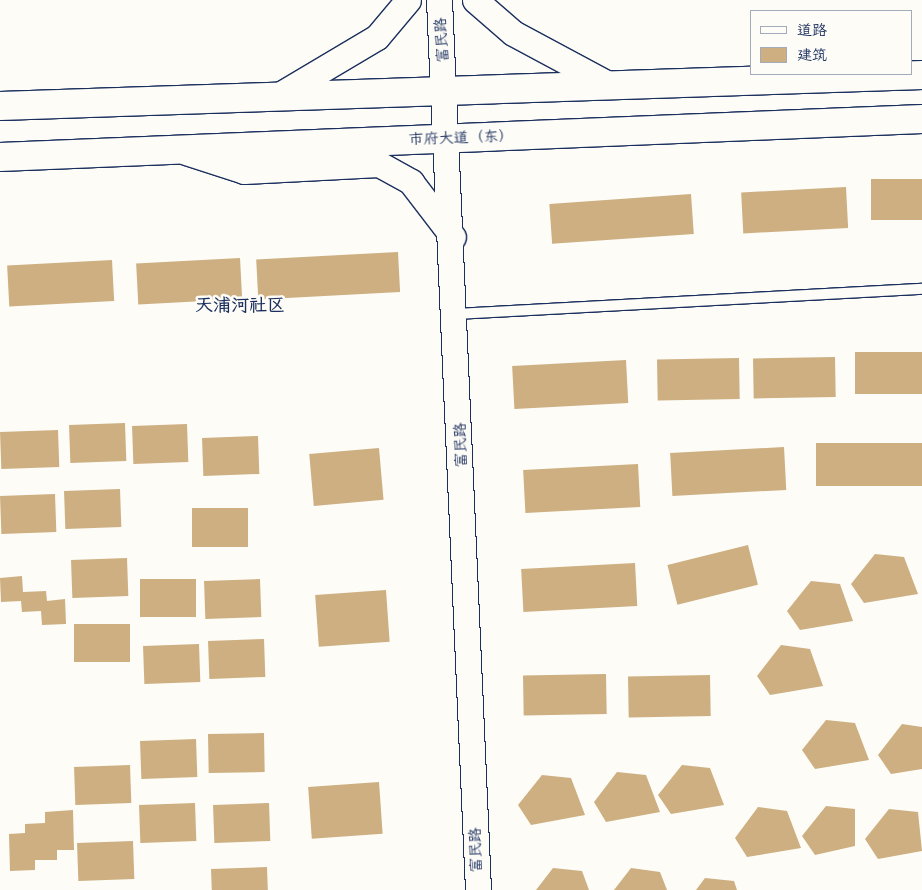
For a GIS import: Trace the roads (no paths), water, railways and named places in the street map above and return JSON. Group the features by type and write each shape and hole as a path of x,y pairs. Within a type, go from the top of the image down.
{"main road":[{"path":"0,106 894,75"},
{"name":"市府大道（东）","path":"0,156 922,119"}],"street":[{"path":"276,97 377,37 408,0"},
{"name":"富民路","path":"439,0 449,139 478,890"},
{"path":"475,0 513,34 610,85"},
{"path":"178,149 244,171 379,164 411,182 453,238"}],"lane":[{"path":"456,314 922,289"}],"district":[{"name":"天浦河社区","path":"240,306"}]}
